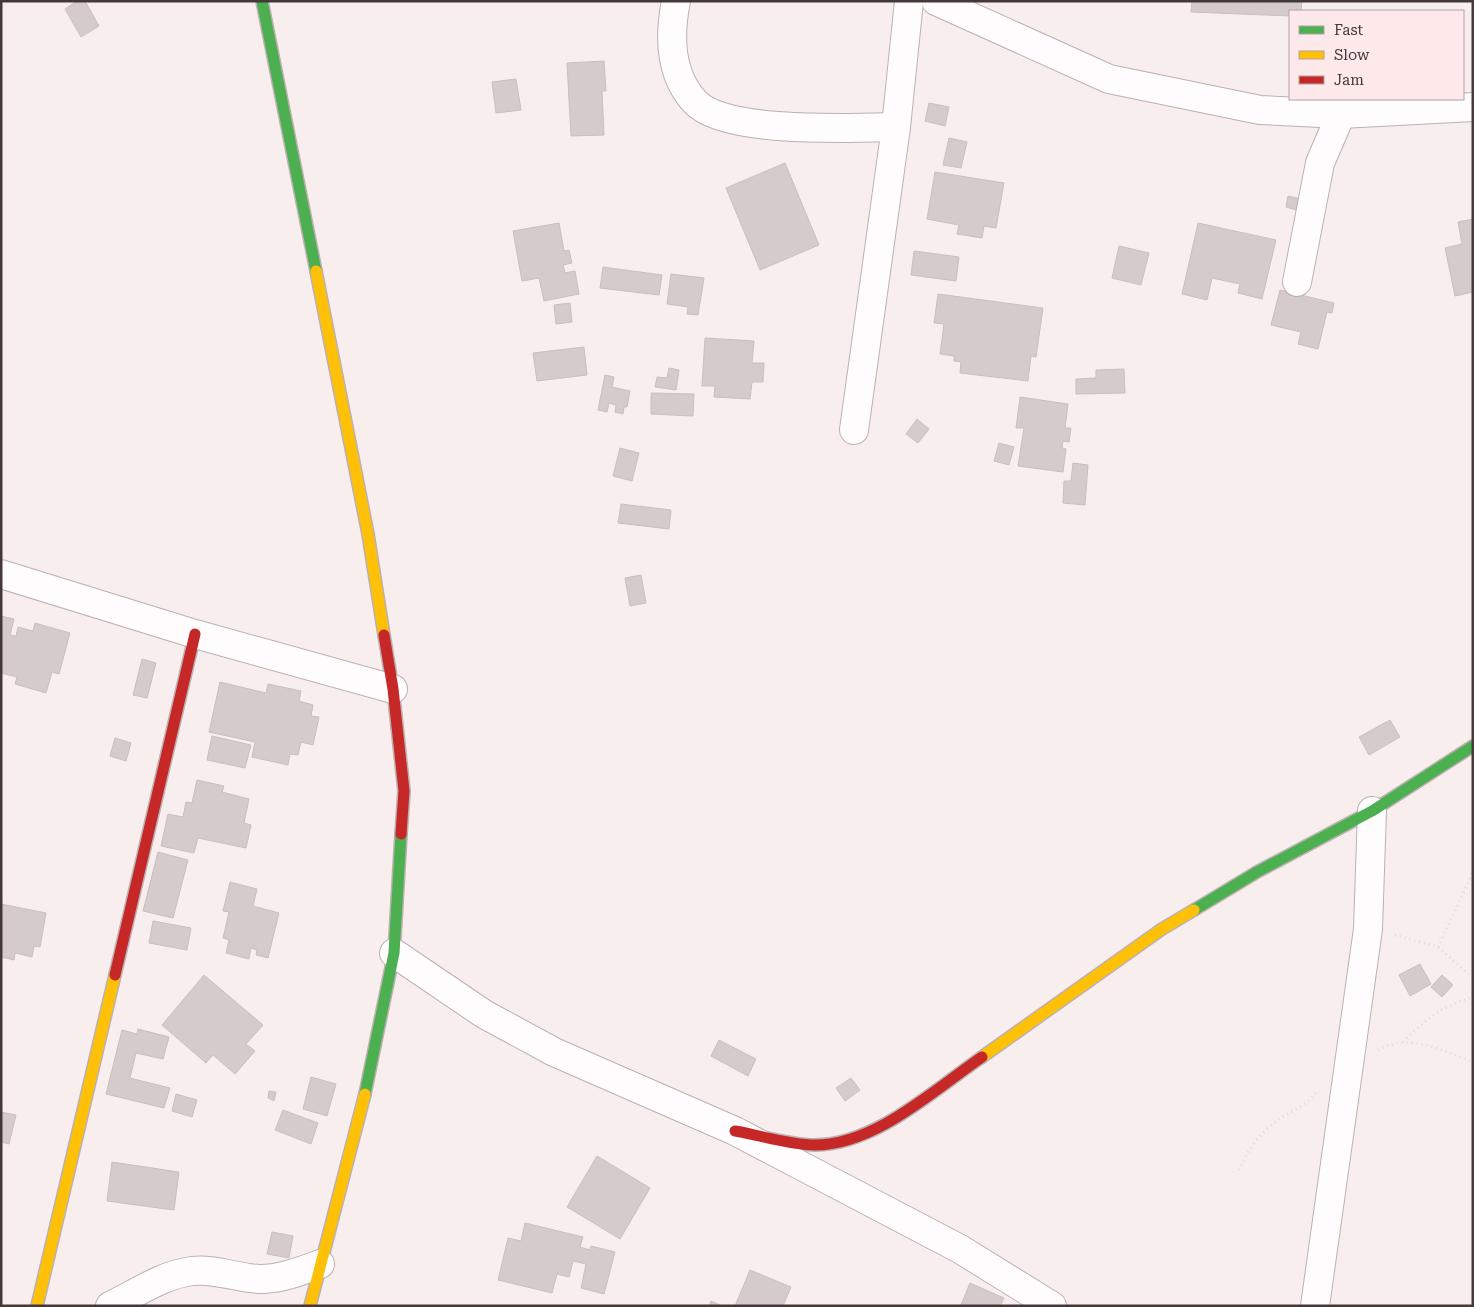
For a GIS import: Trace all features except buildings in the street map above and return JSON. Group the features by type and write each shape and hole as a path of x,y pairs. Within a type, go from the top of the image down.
{"street":[{"path":"262,1 368,534 393,689 404,791 394,953 358,1126 310,1306"},
{"path":"676,1 672,19 672,54 682,83 696,103 709,110 744,120 786,127 896,127"},
{"path":"854,430 896,127 909,1"},
{"path":"936,1 1109,79 1260,110 1340,114 1473,107"},
{"path":"1297,282 1320,163 1340,114"},
{"path":"1,574 195,634 393,689"},
{"path":"37,1306 195,634"},
{"path":"735,1131 814,1145 849,1141 882,1127 956,1072 1162,929 1257,872 1372,811 1473,746"},
{"path":"1315,1306 1368,929 1372,811"},
{"path":"394,953 484,1014 554,1052 735,1131 960,1249 1052,1306"},
{"path":"110,1306 167,1277 190,1271 213,1270 259,1278 293,1274 320,1264"}],"path":[{"path":"1438,947 1473,872"},
{"path":"1368,929 1438,947 1473,978"},
{"path":"1403,1042 1423,1022 1442,1008 1473,997"}],"traffic: fast":[{"path":"262,1 316,271"},
{"path":"1194,910 1257,872 1372,811 1473,746"},
{"path":"365,1094 394,953 401,834"}],"traffic: slow":[{"path":"316,271 368,534 384,635"},
{"path":"982,1057 1162,929 1194,910"},
{"path":"37,1306 115,975"},
{"path":"310,1306 365,1094"}],"traffic: jam":[{"path":"115,975 195,634"},
{"path":"384,635 393,689 404,791 401,834"},
{"path":"735,1131 805,1145 837,1143 860,1136 882,1126 924,1099 982,1057"}]}
